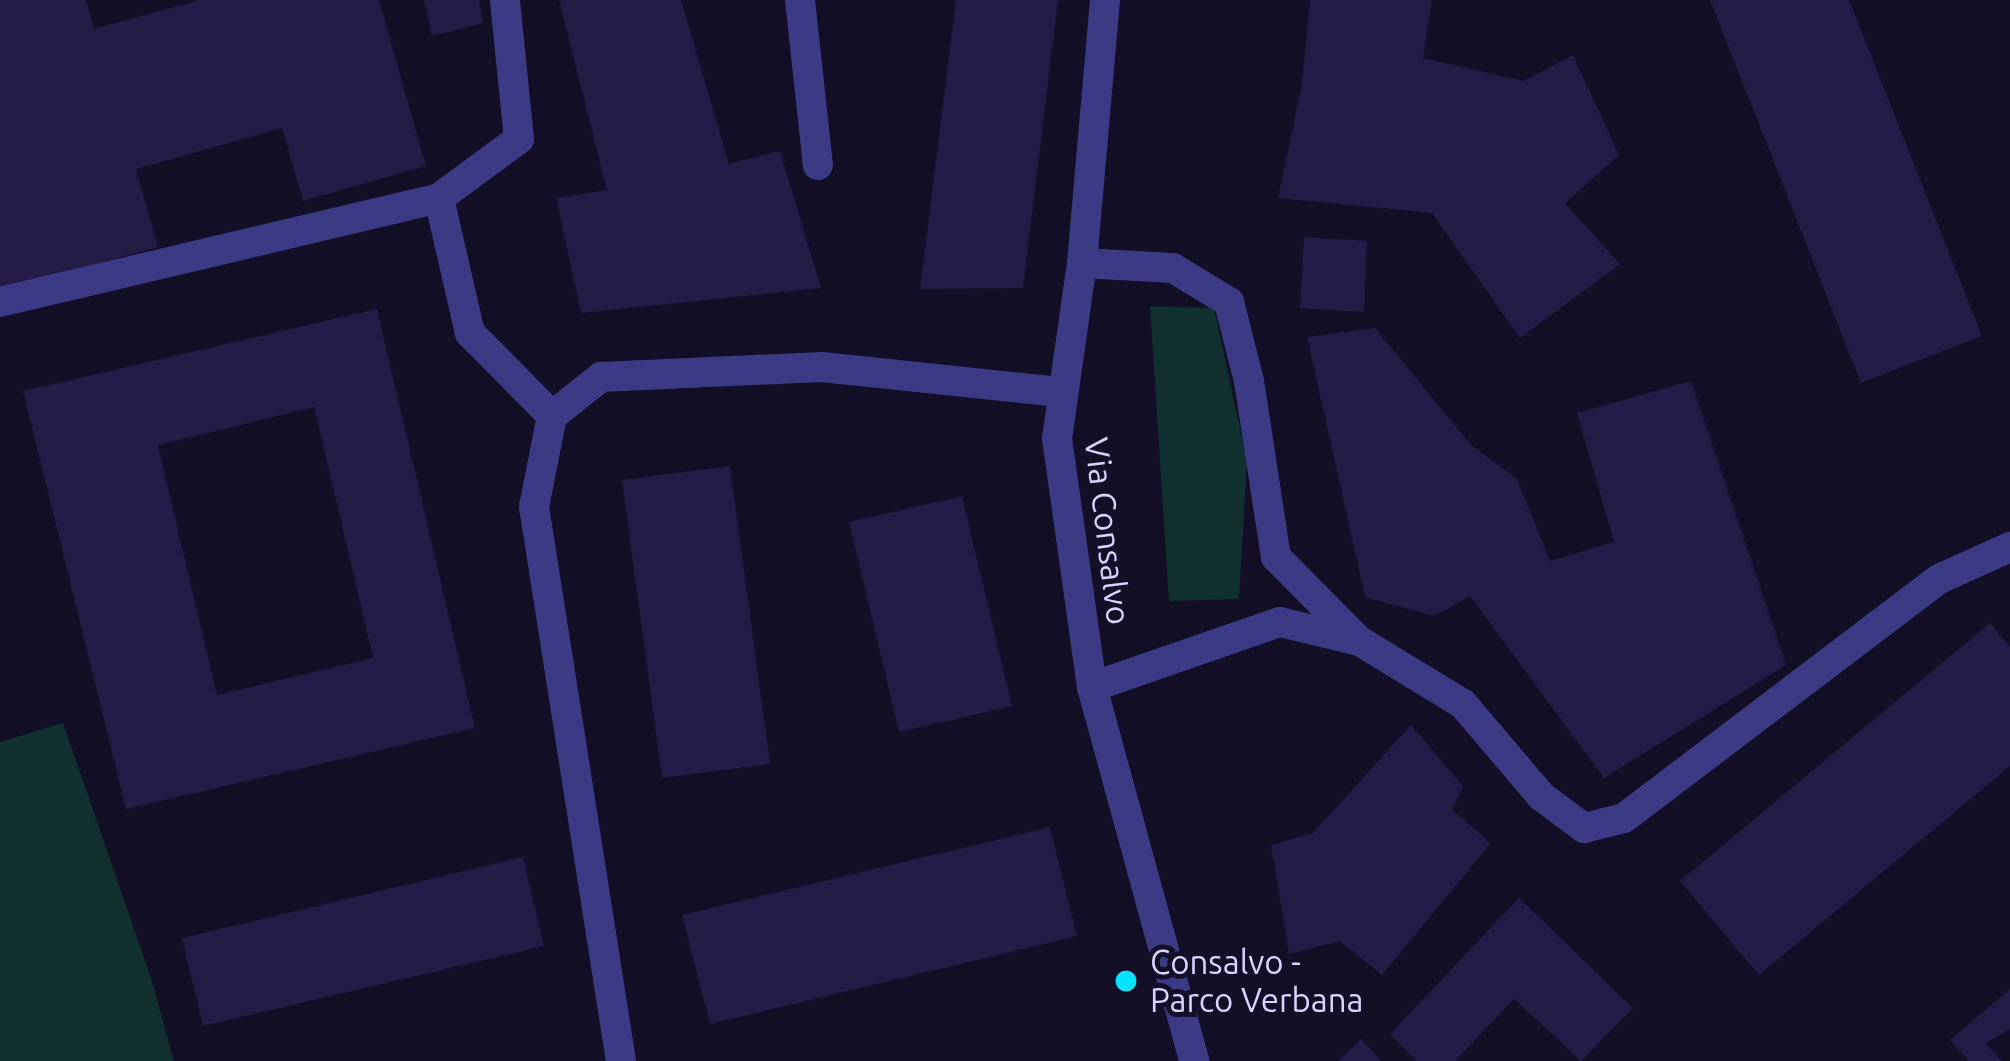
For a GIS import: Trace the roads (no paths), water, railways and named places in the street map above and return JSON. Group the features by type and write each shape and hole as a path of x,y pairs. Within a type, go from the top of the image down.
{"street":[{"path":"0,302 439,199 519,139 505,0"},
{"path":"800,0 818,165"},
{"name":"Via Consalvo","path":"1105,0 1082,263 1060,392 1058,438 1092,687 1194,1061"},
{"path":"439,199 470,333 552,416"},
{"path":"1082,263 1173,268 1228,302 1249,381 1276,557 1358,640 1463,704 1541,796 1584,828 1624,818 1939,579 2010,548"},
{"path":"621,1061 535,508 552,416 601,377 822,367 1060,392"},
{"path":"1092,687 1280,622 1358,640"}],"place":[{"name":"Consalvo - Parco Verbana","path":"1126,981"}]}
